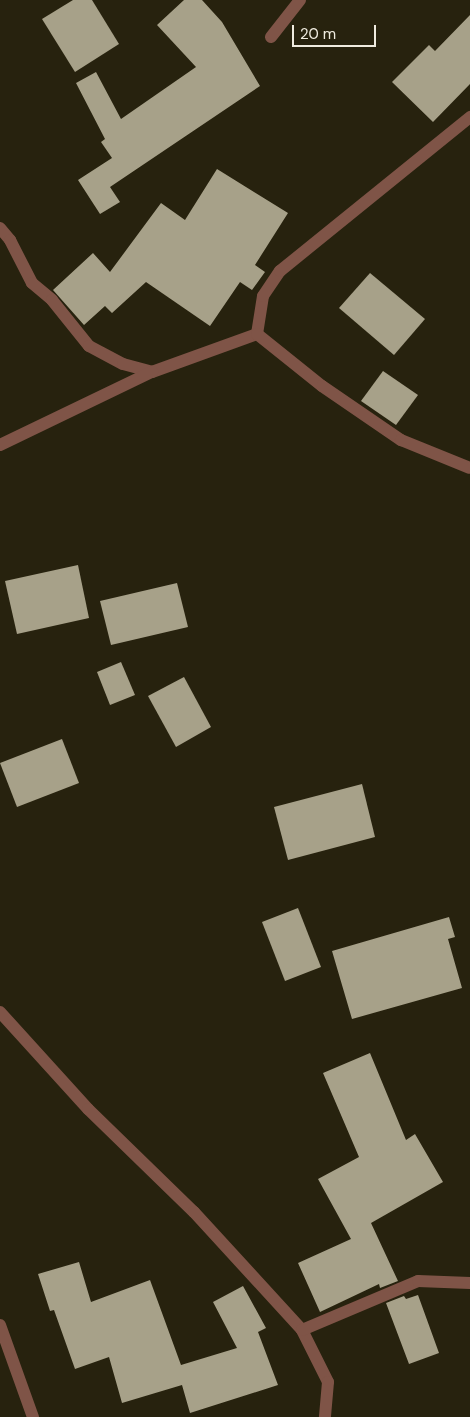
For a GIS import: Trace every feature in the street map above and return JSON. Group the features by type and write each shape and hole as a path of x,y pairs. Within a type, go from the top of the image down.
{"street":[{"path":"271,37 300,0"},
{"path":"257,334 262,296 280,271 470,117"},
{"path":"0,228 10,240 32,283 52,300 89,346 123,364 152,372"},
{"path":"0,445 152,372 257,334"},
{"path":"257,334 322,386 401,440 470,468"},
{"path":"0,1012 88,1109 194,1212 302,1330 328,1382 325,1417"},
{"path":"302,1330 418,1281 470,1283"},
{"path":"0,1325 33,1417"}],"building":[{"path":"73,0 92,0 119,44 75,72 42,19"},
{"path":"184,0 202,0 222,22 260,86 110,187 120,202 100,214 78,180 112,158 101,142 105,139 76,83 96,72 121,119 196,67 157,25"},
{"path":"470,15 470,84 433,122 392,82 429,45 435,51"},
{"path":"217,169 288,213 255,265 265,272 252,290 240,282 210,326 146,282 112,313 105,306 84,325 53,290 93,253 110,272 161,203 185,220"},
{"path":"370,273 425,319 394,355 339,308"},
{"path":"383,371 418,395 396,425 361,401"},
{"path":"78,565 89,618 17,634 5,581"},
{"path":"177,583 188,627 111,645 100,601"},
{"path":"121,662 135,695 110,705 97,672"},
{"path":"184,677 211,727 176,747 148,696"},
{"path":"62,739 79,783 17,807 0,763"},
{"path":"362,784 375,837 288,860 274,807"},
{"path":"298,908 321,967 285,981 262,922"},
{"path":"449,917 455,937 448,939 462,988 352,1019 332,951"},
{"path":"370,1053 406,1140 415,1134 443,1182 371,1223 398,1281 380,1288 379,1284 320,1312 298,1263 351,1239 318,1179 359,1157 323,1073"},
{"path":"79,1262 91,1302 150,1280 181,1365 237,1348 213,1302 243,1286 266,1328 258,1332 278,1385 190,1413 182,1385 122,1403 109,1357 75,1369 54,1310 50,1311 38,1274"},
{"path":"418,1295 439,1353 409,1364 386,1303 404,1296 406,1299"}]}
